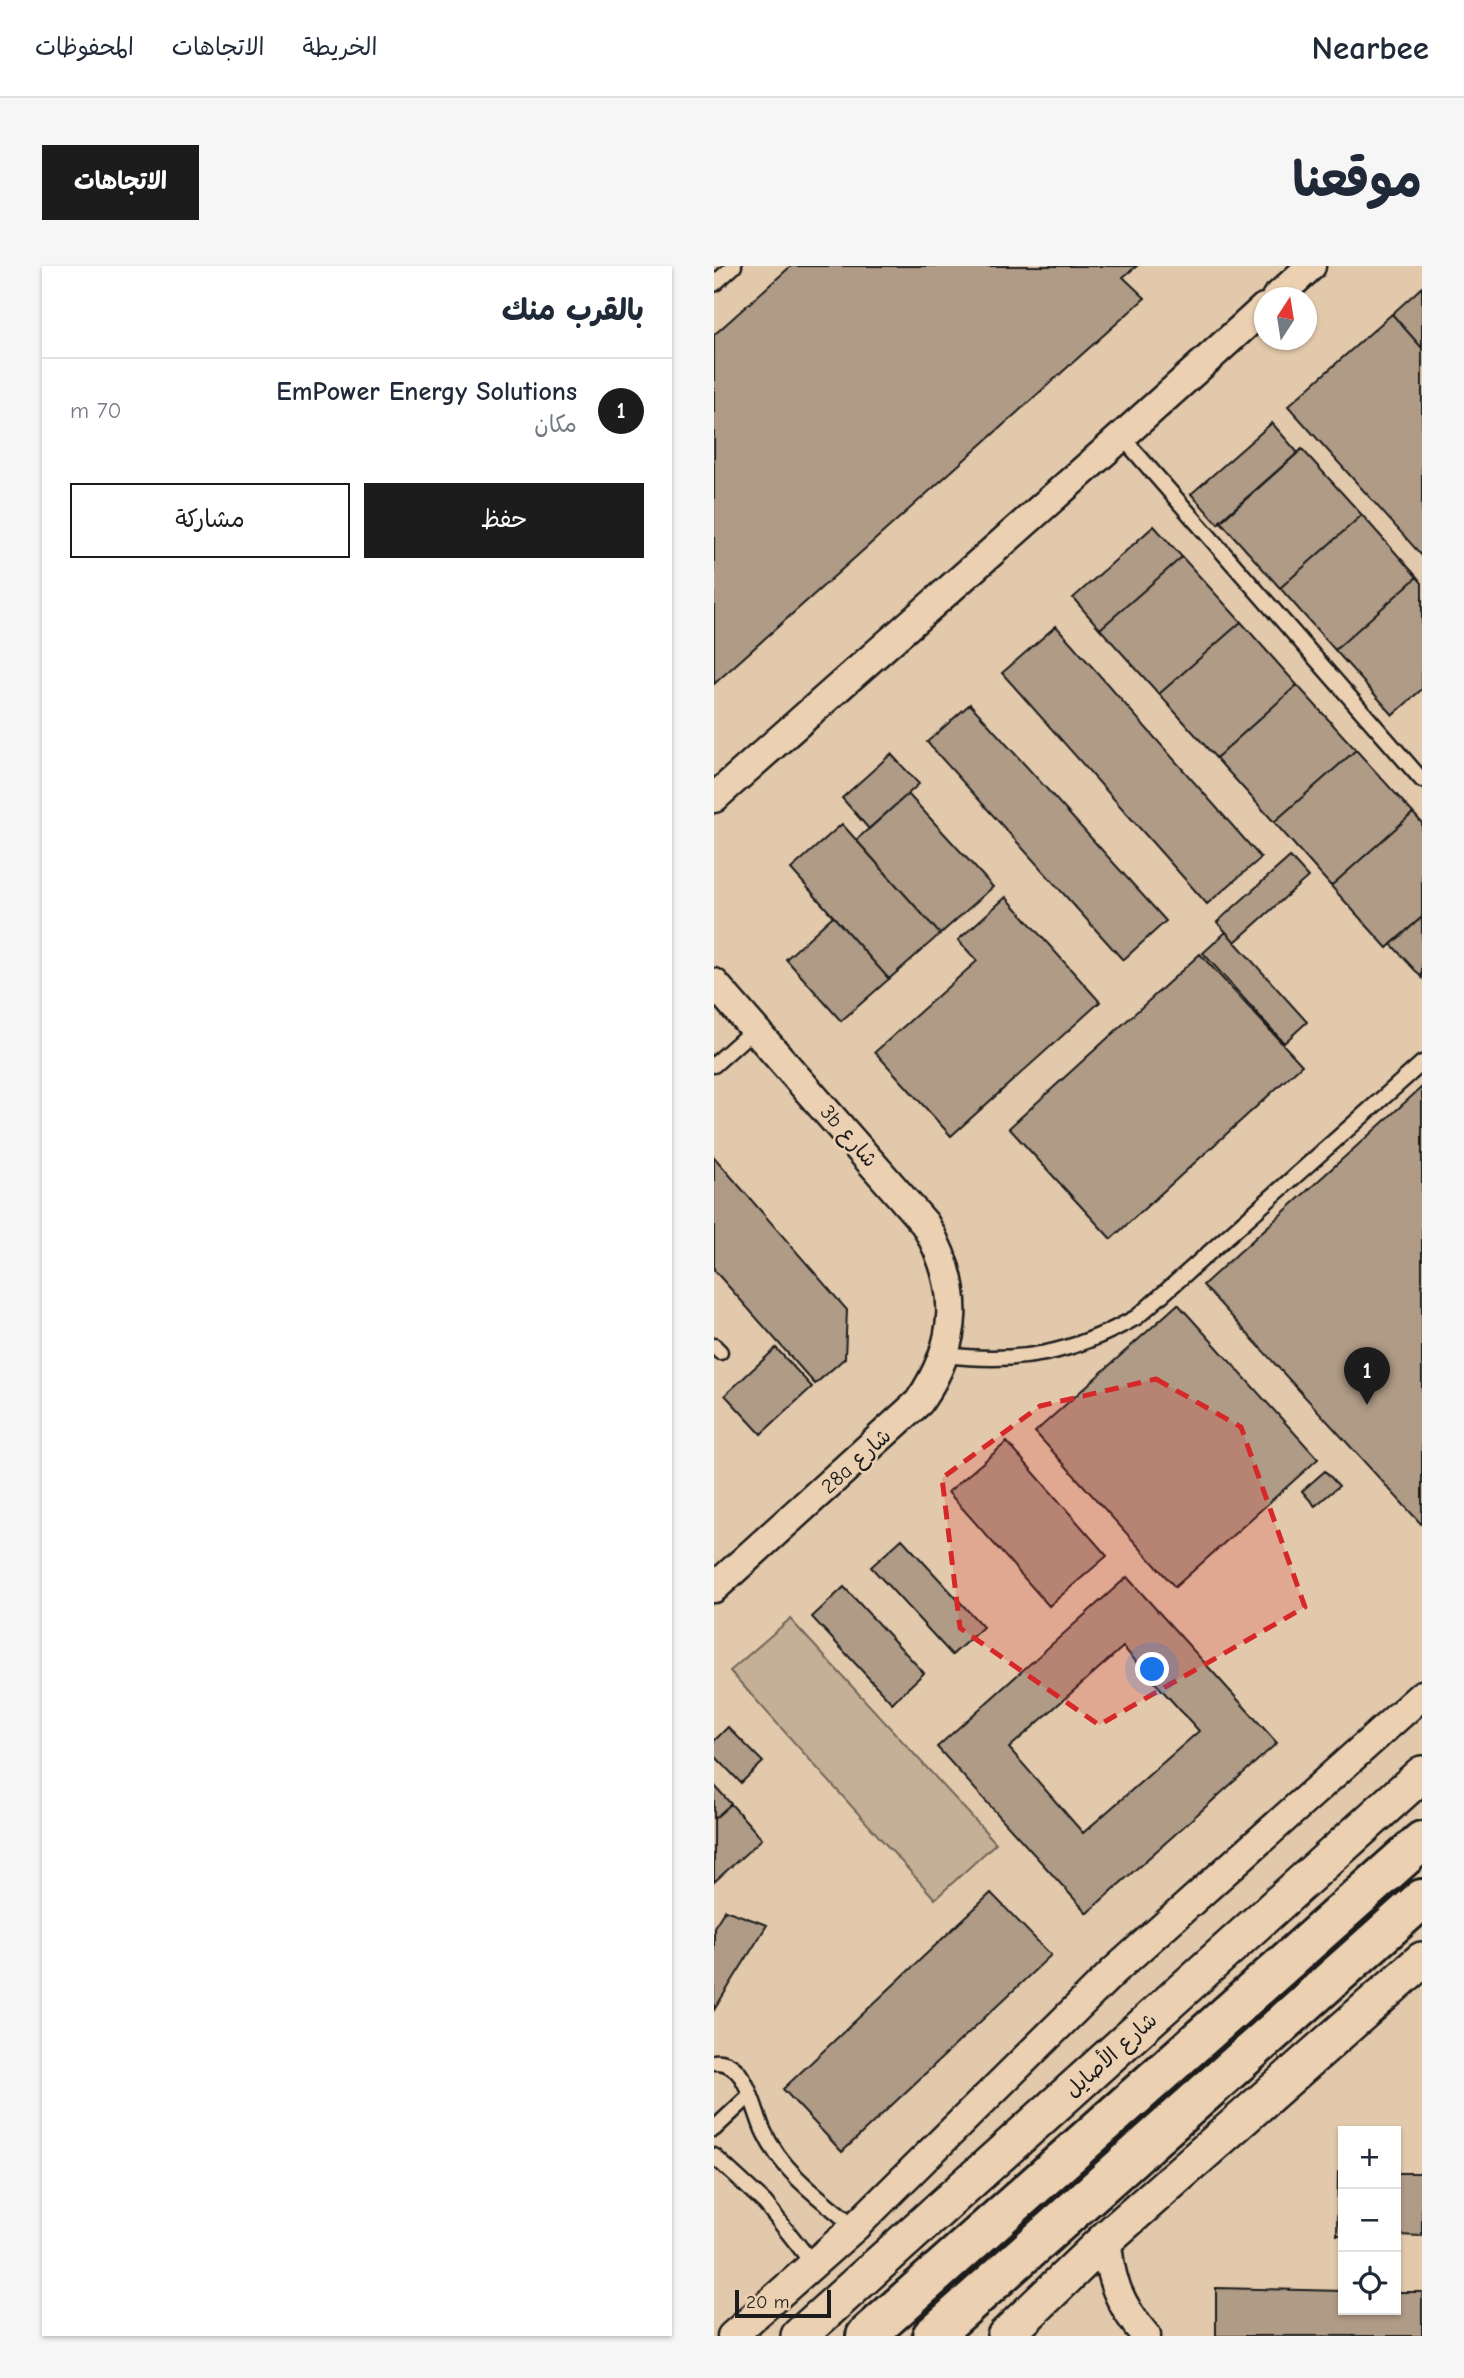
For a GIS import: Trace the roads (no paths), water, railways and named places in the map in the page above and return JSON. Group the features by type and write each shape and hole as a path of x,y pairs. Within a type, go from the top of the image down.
{"main road":[{"path":"866,2336 1422,1840"},
{"path":"932,2336 1422,1899"}],"street":[{"path":"1288,287 1311,266"},
{"path":"714,798 933,601 1123,438 1254,318"},
{"name":"3b شارع","path":"714,983 925,1224 944,1263 952,1306"},
{"name":"28a شارع","path":"714,1588 900,1421 934,1380 945,1355 951,1331 952,1306"},
{"path":"732,2336 855,2227 1114,1971 1422,1695"},
{"name":"شارع الأصايل","path":"799,2336 1422,1774"},
{"path":"1005,2336 1107,2238 1419,1963"},
{"path":"1107,2238 1108,2259 1116,2290 1131,2319 1146,2336"}],"lane":[{"path":"714,284 734,266"},
{"path":"1123,438 1422,780"},
{"path":"714,1065 754,1029"},
{"path":"945,1355 985,1360 1025,1359 1090,1341 1137,1317 1422,1063"},
{"path":"714,2062 727,2063 734,2067 764,2132 780,2159 803,2183 855,2227"},
{"path":"714,2129 749,2096"},
{"path":"714,2156 757,2194 813,2264"}],"place":[{"name":"EmPower Energy Solutions","path":"1367,1405"}]}
